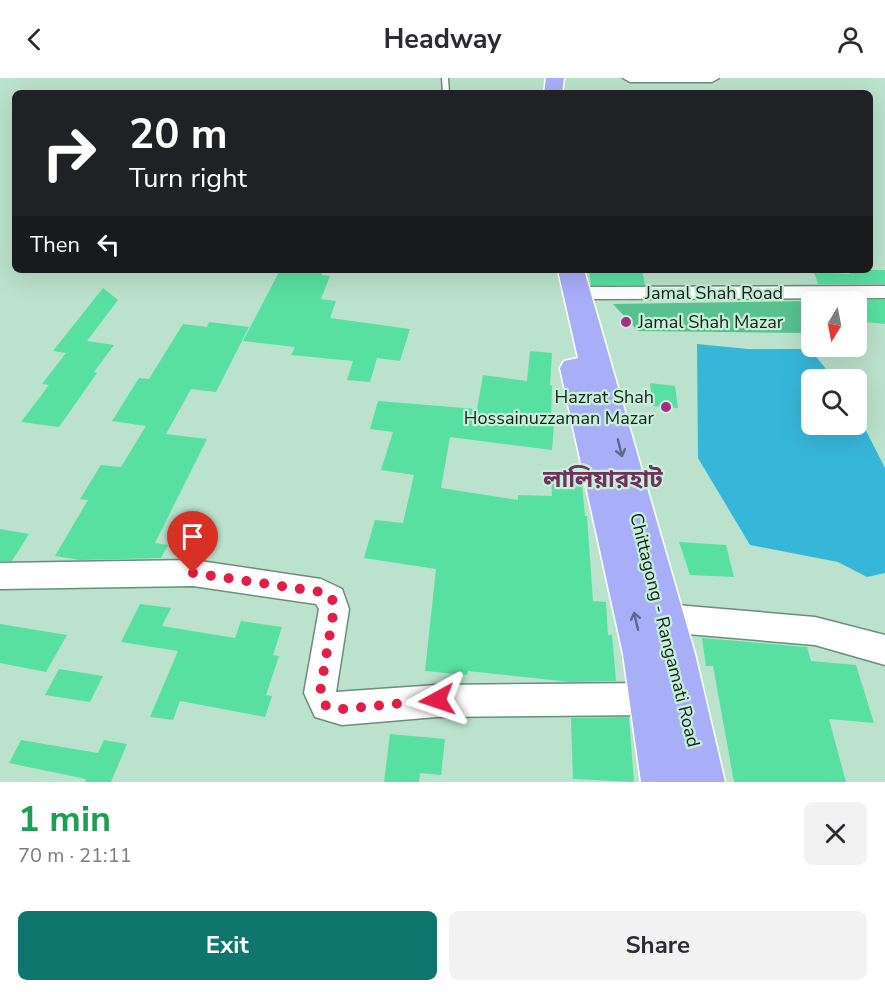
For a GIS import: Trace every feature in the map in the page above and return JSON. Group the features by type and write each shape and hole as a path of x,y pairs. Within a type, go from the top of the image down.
{"highway":[{"name":"Chittagong - Rangamati Road","path":"551,273 701,782"},
{"name":"Chittagong - Rangamati Road","path":"575,282 594,362 612,417 661,642 652,699 665,782"}],"street":[{"path":"630,78 712,78"},
{"name":"Jamal Shah Road","path":"575,282 885,292"},
{"path":"0,576 193,573 321,592 332,598 334,609 320,693 326,706 342,709 437,700 652,699"},
{"path":"661,642 815,631 885,650"}],"green space":[{"path":"801,301 801,333 638,331 613,304"}],"water":[{"path":"697,344 748,349 801,349 801,357 816,357 826,369 801,369 801,435 867,435 867,433 885,468 885,573 867,577 838,562 750,545 698,458"}],"building":[{"path":"885,270 885,284 818,284 814,273 850,274"},
{"path":"278,273 322,273 321,275 330,276 321,299 336,301 330,318 410,329 400,361 377,358 370,382 347,380 353,361 291,355 295,347 243,341"},
{"path":"589,273 643,273 645,285 591,285"},
{"path":"103,288 118,300 87,341 114,345 94,372 97,373 59,427 21,422 49,385 42,384 66,353 53,351"},
{"path":"867,300 885,300 885,324 867,322"},
{"path":"209,322 249,327 216,392 191,389 166,434 207,439 155,543 168,545 161,558 80,560 55,556 88,500 80,499 101,465 121,467 146,426 112,421 139,378 149,379 183,324 207,327"},
{"path":"530,351 552,353 551,425 554,425 552,450 450,437 441,488 518,500 518,495 552,496 551,471 581,473 585,516 587,516 593,601 606,602 608,635 612,635 616,681 570,682 468,671 467,675 425,671 436,569 364,558 375,520 403,523 414,475 381,470 393,432 370,429 378,401 477,409 483,375 527,381"},
{"path":"650,383 675,386 678,408 653,406"},
{"path":"0,529 29,534 12,561 0,561"},
{"path":"679,542 726,545 734,577 690,575"},
{"path":"140,604 171,608 162,626 235,638 241,621 282,627 273,655 279,656 266,695 272,696 265,717 180,701 173,720 150,717 178,651 121,642"},
{"path":"0,624 67,635 46,672 0,663"},
{"path":"702,638 807,647 811,661 856,665 874,723 829,719 846,782 734,782 713,666 706,666"},
{"path":"59,669 103,676 90,702 45,695"},
{"path":"629,717 634,782 573,779 571,718"},
{"path":"390,734 445,739 441,775 420,773 419,782 384,782"},
{"path":"21,740 98,753 104,740 127,744 111,782 85,782 86,779 9,763"}],"place":[{"name":"Jamal Shah Mazar","path":"626,322"},
{"name":"Hazrat Shah Hossainuzzaman Mazar","path":"666,407"}],"district":[{"name":"লালিয়ারহাট","path":"603,479"}],"route":[{"path":"193,573 321,592 332,598 334,609 320,693 326,706 342,709 437,700"}]}
